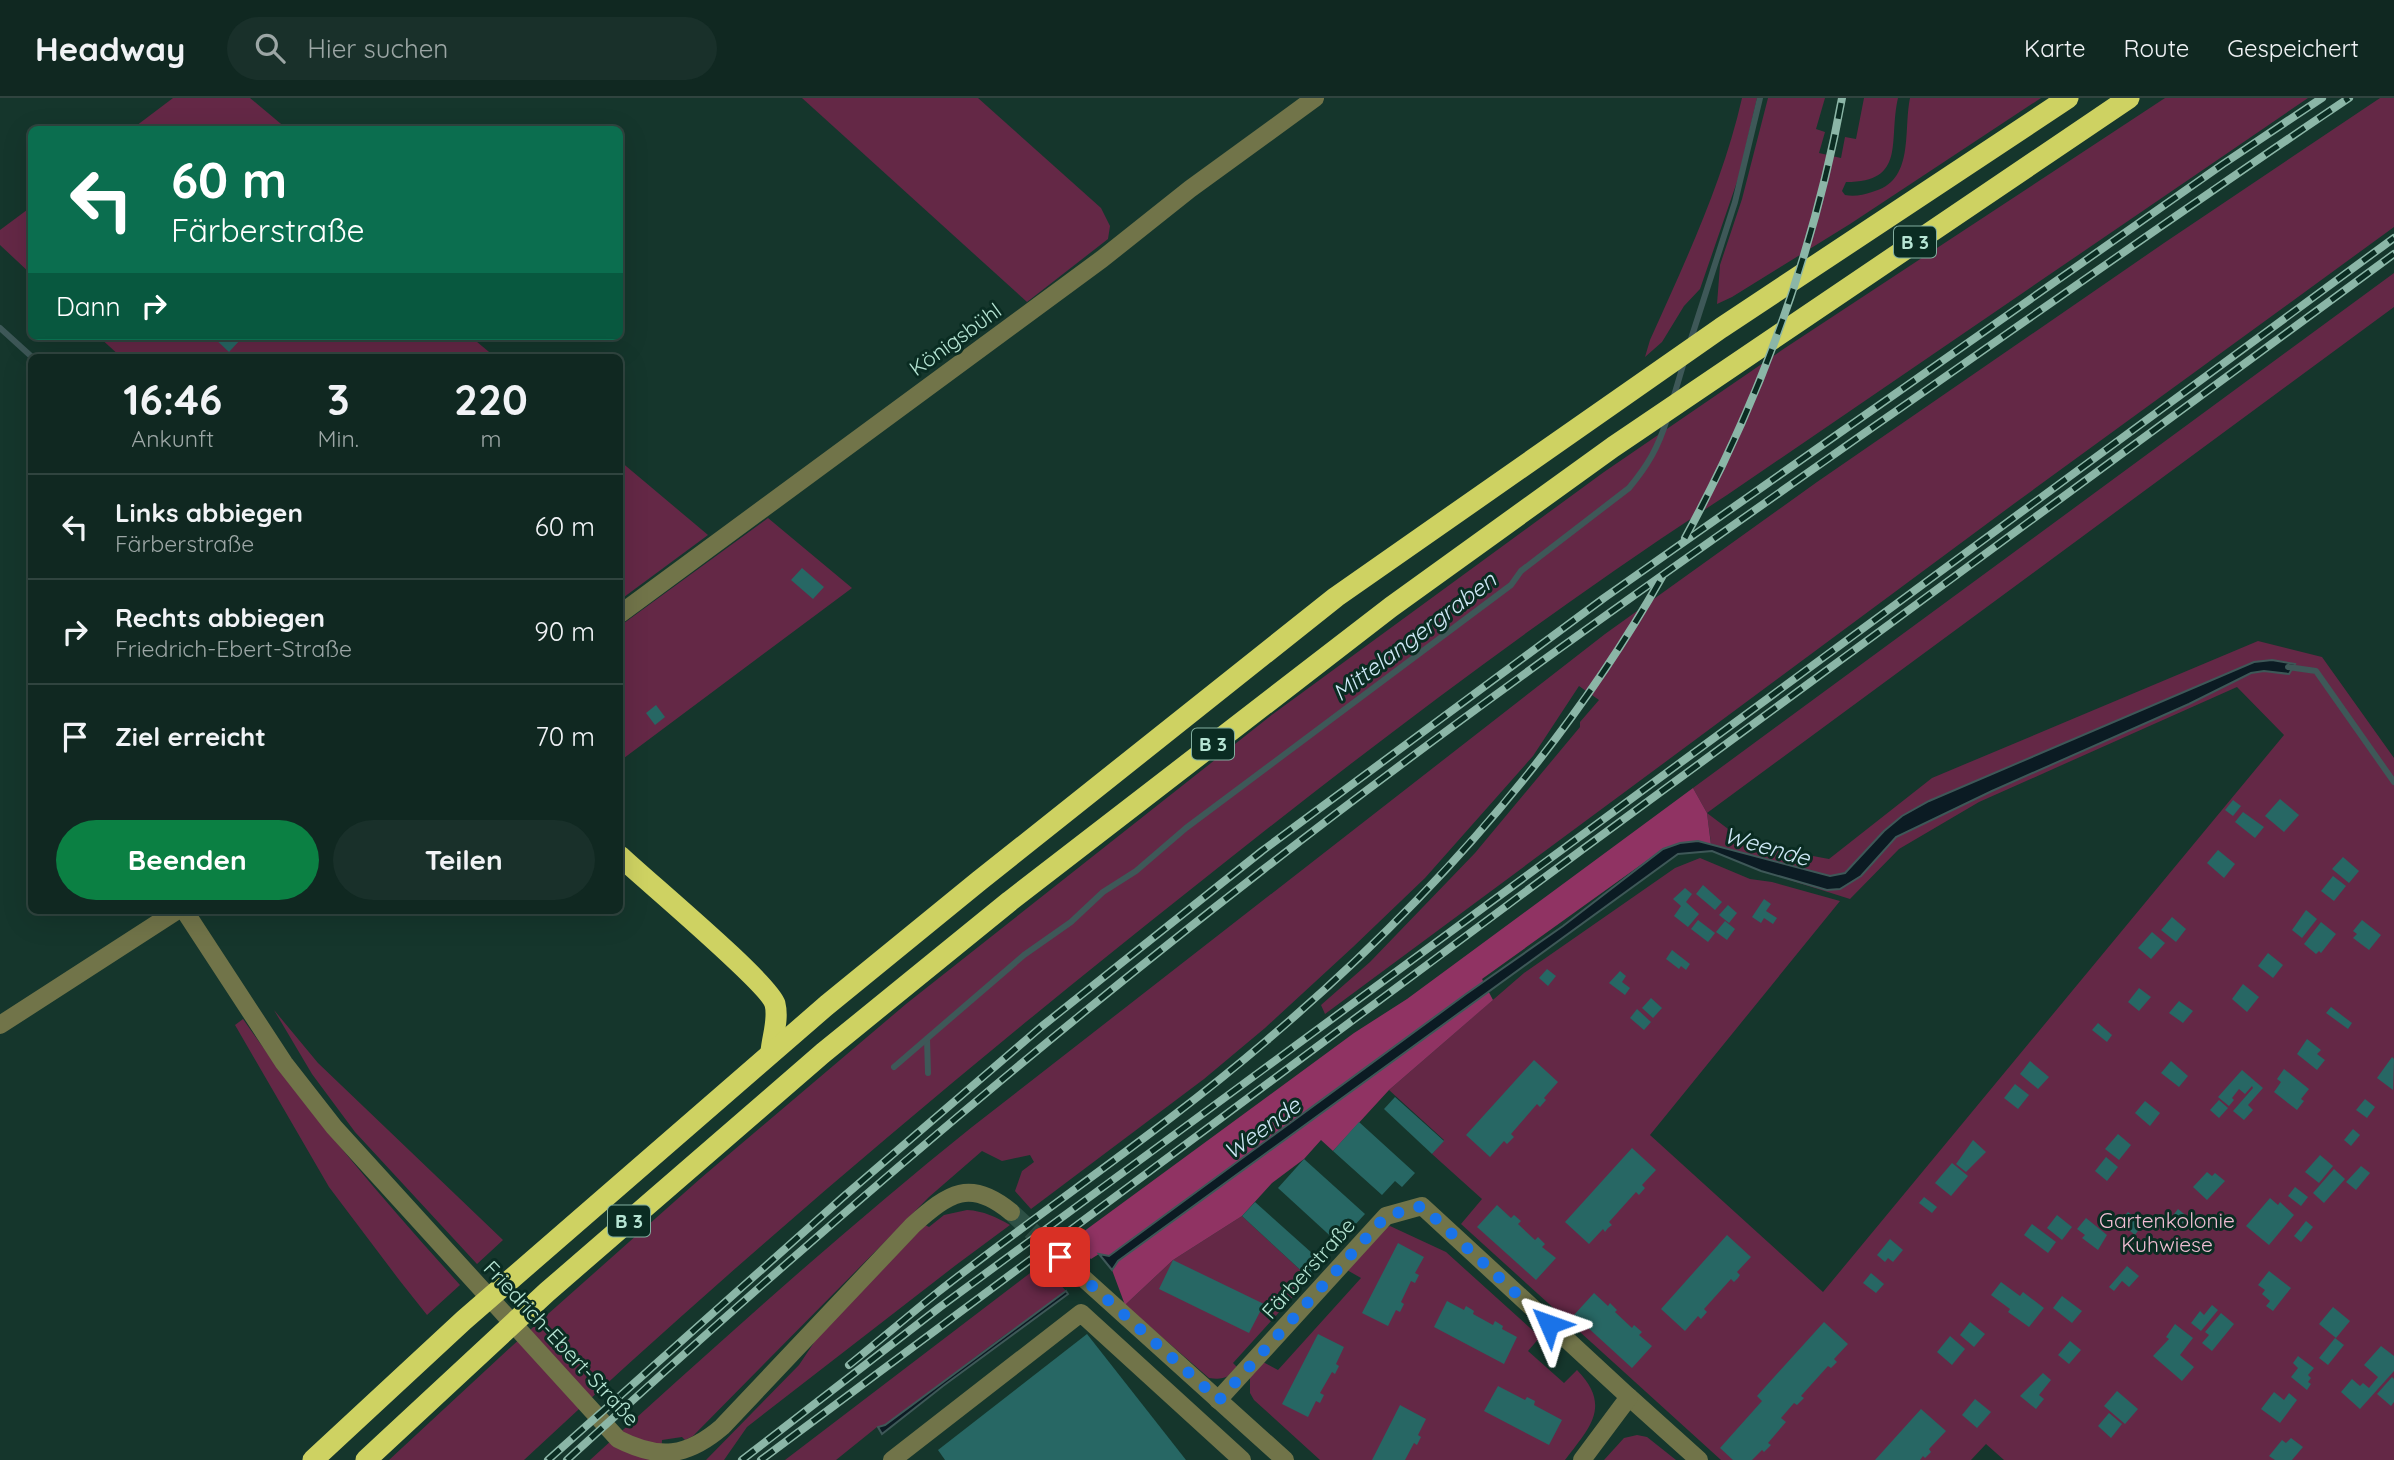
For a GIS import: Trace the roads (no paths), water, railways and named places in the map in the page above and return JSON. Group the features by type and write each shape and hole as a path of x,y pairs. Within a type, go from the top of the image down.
{"highway":[{"name":"B 3","path":"313,1460 484,1301 771,1052 979,881 1336,597 1721,328 2068,98"},
{"name":"B 3","path":"366,1460 599,1247 823,1053 1010,901 1391,607 1613,447 2130,98"},
{"path":"623,859 769,994 774,1002 776,1021 771,1052"}],"street":[{"name":"Königsbühl","path":"623,612 1102,259 1190,189 1315,98"},
{"path":"0,1025 172,914"},
{"name":"Friedrich-Ebert-Straße","path":"187,914 284,1063 334,1127 618,1439 637,1452 669,1457 690,1451 722,1427 913,1225 937,1204 957,1194 976,1192 986,1195 1011,1212"},
{"name":"Färberstraße","path":"1219,1400 1386,1216 1422,1206 1699,1460"},
{"path":"1060,1257 1285,1460"},
{"path":"892,1460 1081,1313 1242,1460"},
{"path":"1582,1460 1629,1397"}],"water":[{"path":"2272,660 2295,664 2289,674 2264,671 2251,673 2189,704 1992,791 1896,837 1861,876 1840,889 1827,890 1761,871 1712,851 1678,854 1118,1261 1112,1270 1099,1254 1109,1256 1563,926 1663,849 1698,841 1830,876 1845,873 1884,831 1902,816 1929,801 2254,662"},
{"path":"1066,1291 1068,1294 882,1434 878,1427 885,1425"}],"waterway":[{"name":"Mittelangergraben","path":"1690,342 1735,202 1760,98"},
{"path":"0,328 29,354"},
{"name":"Mittelangergraben","path":"1673,399 1684,362"},
{"name":"Mittelangergraben","path":"894,1067 1024,955 1071,922 1103,892 1136,871 1186,828 1511,585 1521,571 1629,488 1652,456 1667,419"},
{"name":"Weende","path":"2288,667 2316,671 2394,782"},
{"path":"927,1039 928,1073"}],"tunnel":[{"path":"1011,1212 1060,1257"}],"railway":[{"path":"1685,538 1737,433 1781,324 1816,212 1842,98"},
{"path":"548,1460 842,1198 1041,1027 1262,851 1604,598 2223,164 2322,98"},
{"path":"567,1460 737,1307 910,1157 1085,1011 1339,811 1567,643 1721,534 2349,98"},
{"path":"742,1460 940,1307 2394,238"},
{"path":"761,1460 1583,849 2394,254"},
{"path":"849,1365 938,1292 1145,1138 1226,1074 1323,991 1379,938 1433,883 1533,767 1580,706 1662,577"}],"park label":[{"name":"Gartenkolonie Kuhwiese","path":"2167,1232"}]}
